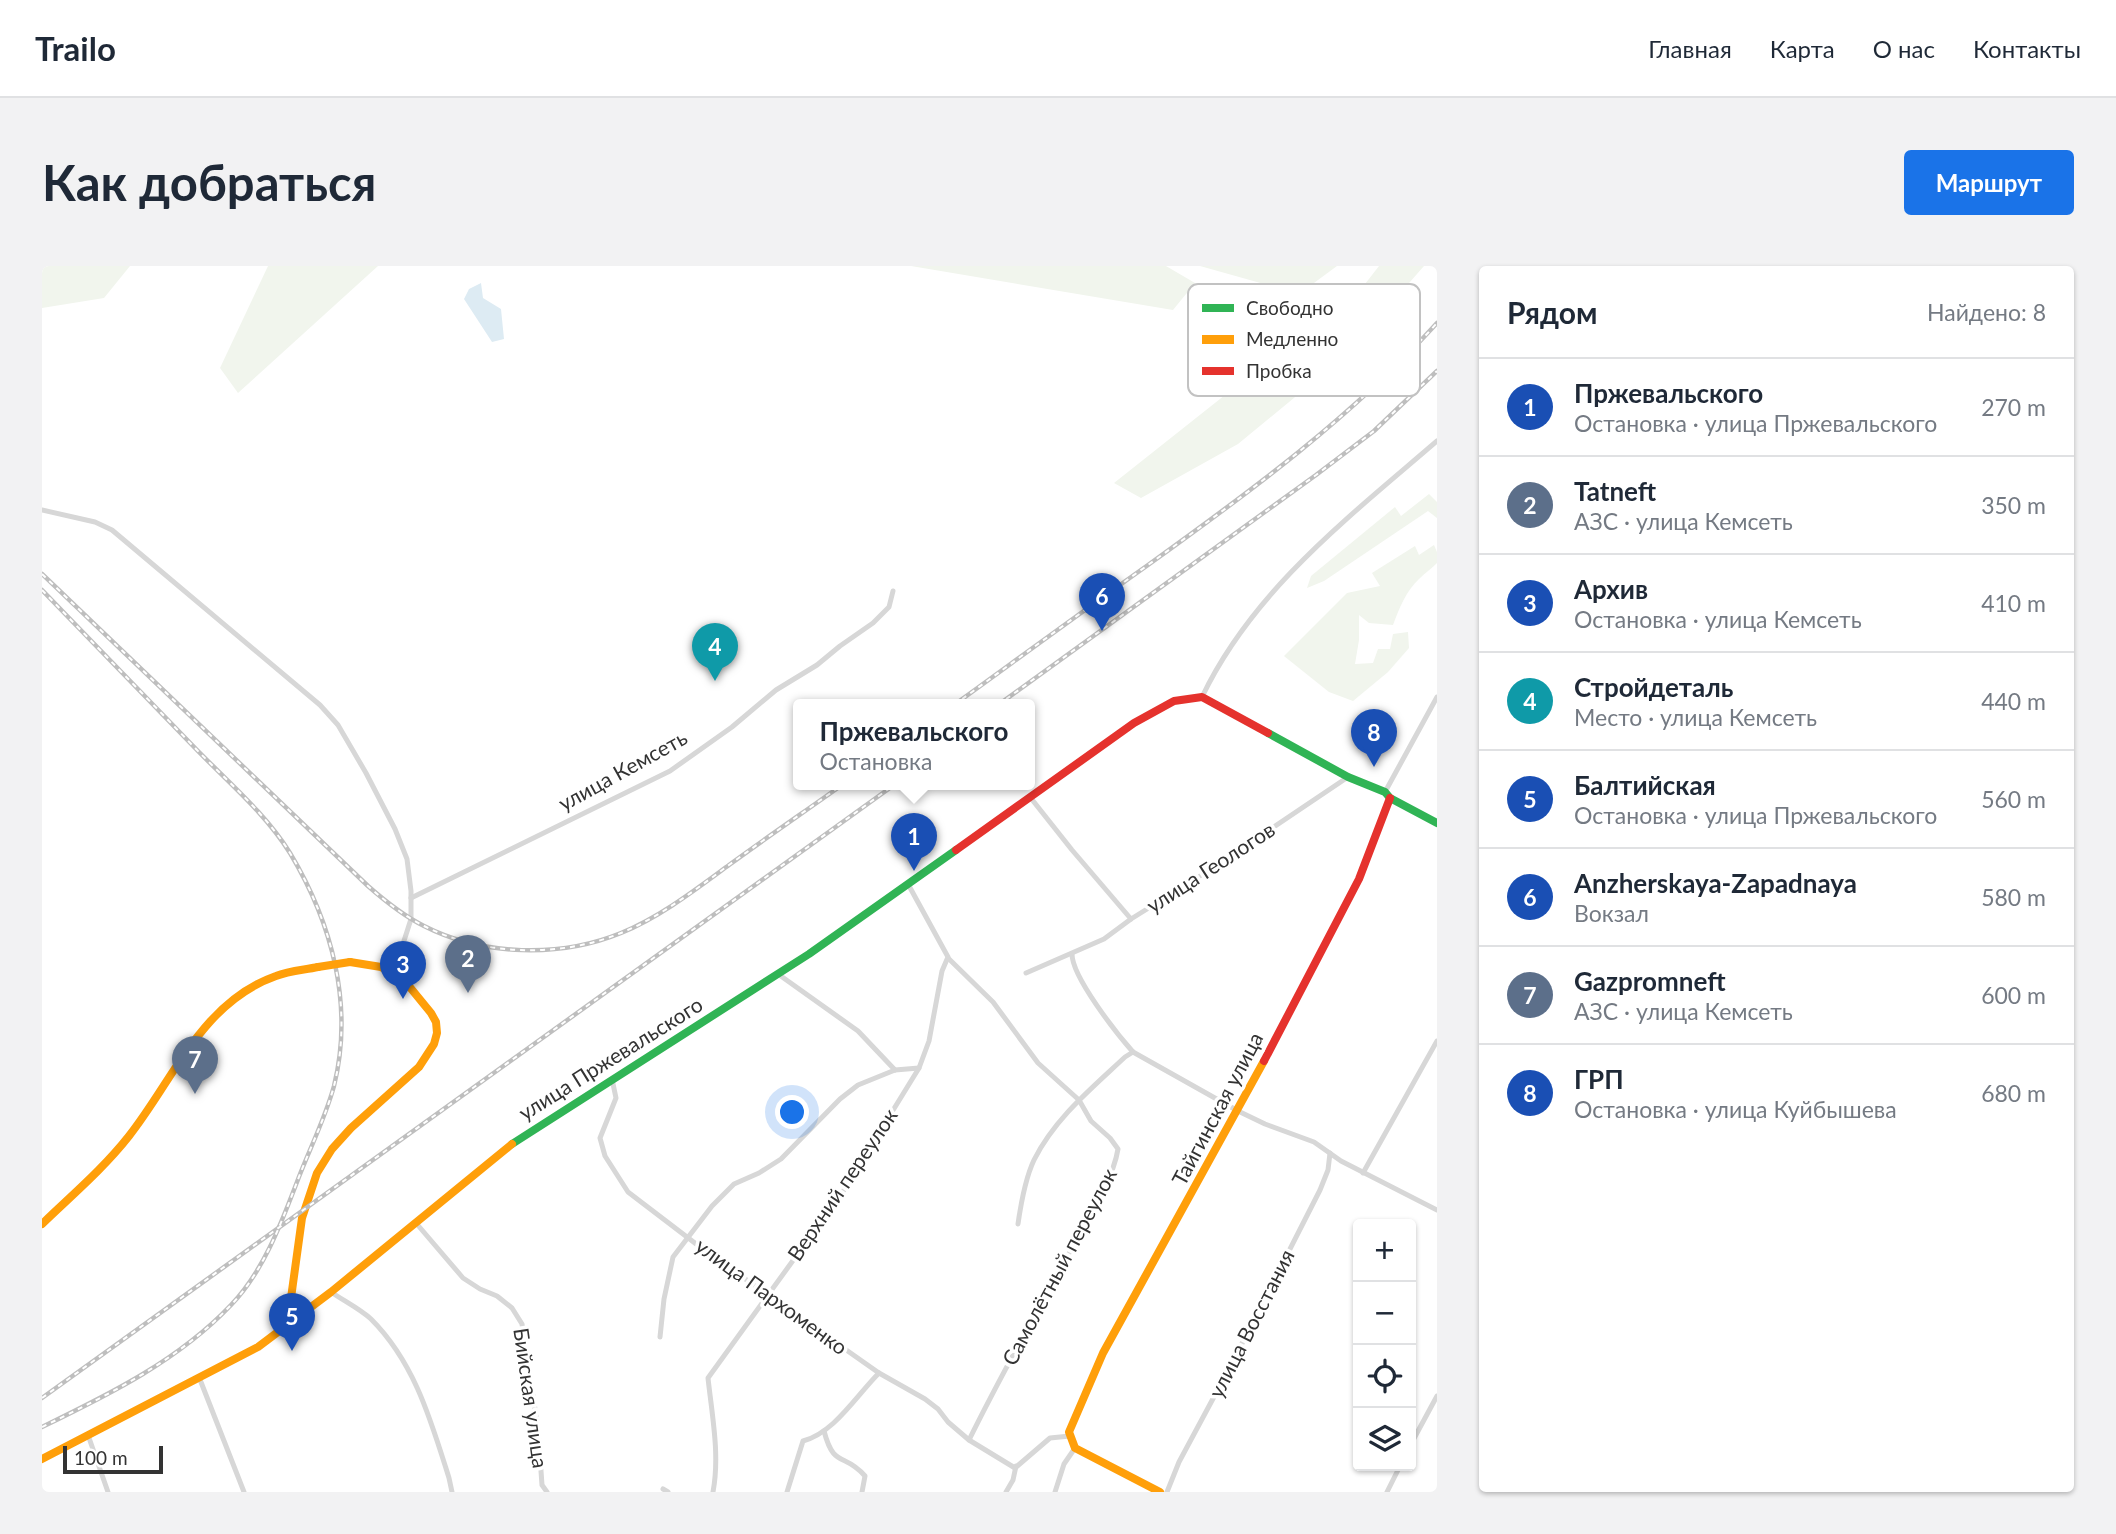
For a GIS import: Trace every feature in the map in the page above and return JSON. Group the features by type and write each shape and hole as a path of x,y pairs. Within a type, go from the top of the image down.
{"street":[{"path":"1437,440 1323,539 1292,570 1236,638 1202,697 1348,778 1388,795 1437,822"},
{"path":"42,510 95,522 112,530 320,705 338,725 395,829 407,859 411,919 394,972"},
{"name":"улица Кемсеть","path":"411,898 670,771 732,727 776,690 817,665 873,622 889,607 893,591"},
{"name":"улица Пржевальского","path":"42,1459 258,1347 331,1292 521,1137 809,954 1134,723 1183,697 1202,697"},
{"name":"Тайгинская улица","path":"1070,1434 1102,1353 1238,1111 1359,878 1388,795 1437,697"},
{"name":"улица Геологов","path":"1026,973 1104,939 1348,778"},
{"path":"1030,797 1131,919"},
{"name":"Самолётный переулок","path":"908,884 948,958 993,1002 1038,1063 1079,1100 1091,1121 1118,1149 1101,1194 997,1383 969,1440"},
{"path":"1072,954 1072,964 1090,993 1120,1038 1133,1052 1238,1111 1314,1142 1341,1161 1437,1210"},
{"path":"660,1337 664,1299 673,1257 712,1206 734,1184 781,1159 840,1099 858,1085 895,1070 919,1068 929,1041 942,971 948,958"},
{"path":"42,1224 112,1156 141,1118 185,1051 210,1021 239,996 266,980 318,967 350,962 383,966 414,990 431,1012 437,1026 434,1045 420,1065 354,1125 321,1167 307,1197 291,1297 280,1329"},
{"path":"778,974 858,1031 895,1070"},
{"path":"1363,1173 1437,1041"},
{"path":"1018,1224 1021,1201 1033,1161 1053,1129 1079,1100 1133,1052"},
{"name":"Верхний переулок","path":"713,1492 716,1476 708,1378 844,1190 919,1068"},
{"name":"улица Пархоменко","path":"612,1079 616,1098 600,1138 605,1156 628,1192 879,1373 925,1399 969,1440 1015,1468 1016,1466"},
{"name":"улица Восстания","path":"1167,1492 1179,1462 1320,1190 1328,1170 1330,1153"},
{"path":"1328,1170 1341,1161"},
{"name":"Бийская улица","path":"416,1223 463,1278 497,1296 512,1308 522,1324 538,1429 542,1485 547,1492"},
{"path":"331,1292 369,1317 394,1346 417,1384 452,1492"},
{"path":"787,1492 803,1441 824,1431 838,1420 879,1373"},
{"path":"199,1377 244,1492"},
{"path":"1416,1435 1437,1396"},
{"path":"824,1431 834,1457 857,1466 865,1476 862,1492"},
{"path":"1006,1492 1013,1480 1016,1466 1050,1438 1070,1434 1075,1448 1160,1492"},
{"path":"88,1435 108,1492"},
{"path":"1055,1492 1064,1464 1075,1448"},
{"path":"1387,1492 1398,1471"}],"shaded area":[{"path":"42,266 130,266 104,298 42,308"},
{"path":"268,266 378,266 238,393 220,368"},
{"path":"911,266 1166,266 1195,283 1188,284 1188,292 1173,310"},
{"path":"1200,266 1337,266 1313,284 1264,284"},
{"path":"1379,266 1424,266 1408,284 1365,284"},
{"path":"481,283 483,298 501,309 504,339 492,342 464,299 469,289"},
{"path":"1224,396 1296,396 1238,444 1141,498 1114,483"},
{"path":"1429,494 1437,502 1437,518 1428,511 1324,581 1307,588 1311,576 1395,507 1401,516"},
{"path":"1434,545 1437,563 1410,589 1393,625 1369,623 1359,615 1355,664 1373,663 1378,649 1390,649 1393,634 1408,632 1409,648 1388,672 1353,701 1329,692 1284,656 1347,593 1380,586 1372,573 1415,546 1419,555"}],"railway":[{"path":"1420,341 1437,323"},
{"path":"1420,387 1437,371"},
{"path":"962,699 1262,481 1363,396"},
{"path":"1006,699 1316,475 1374,431 1411,396"},
{"path":"42,574 374,892 417,922 447,936 471,943 496,948 547,950 573,947 621,933 677,902 835,790"},
{"path":"42,590 246,799 270,825 290,853 305,880 328,936 340,995 341,1025 340,1056 326,1110 278,1231 253,1278 231,1305 189,1343 118,1388 42,1427"},
{"path":"42,1398 887,790"}],"traffic: fast":[{"path":"1268,733 1348,777 1385,792 1390,798 1437,823"},
{"path":"512,1144 809,954 956,850"}],"traffic: slow":[{"path":"281,1328 291,1298 302,1218 317,1173 332,1149 351,1128 419,1067 434,1044 437,1033 436,1022 431,1013 404,980 381,967 350,962"},
{"path":"318,967 350,962"},
{"path":"42,1224 119,1148 192,1044 228,1004 250,988 276,976 318,967"},
{"path":"1160,1492 1075,1448 1069,1432 1103,1353 1264,1061"},
{"path":"42,1459 258,1347 331,1292 512,1144"}],"traffic: jam":[{"path":"956,850 1134,723 1174,701 1202,697 1268,733"},
{"path":"1264,1061 1359,879 1390,798"}],"place":[{"name":"Anzherskaya-Zapadnaya","path":"1102,631"},
{"name":"Стройдеталь","path":"715,681"},
{"name":"ГРП","path":"1374,767"},
{"name":"Пржевальского","path":"914,871"},
{"name":"Tatneft","path":"468,993"},
{"name":"Архив","path":"403,999"},
{"name":"Gazpromneft","path":"195,1094"},
{"name":"Балтийская","path":"292,1351"}]}
